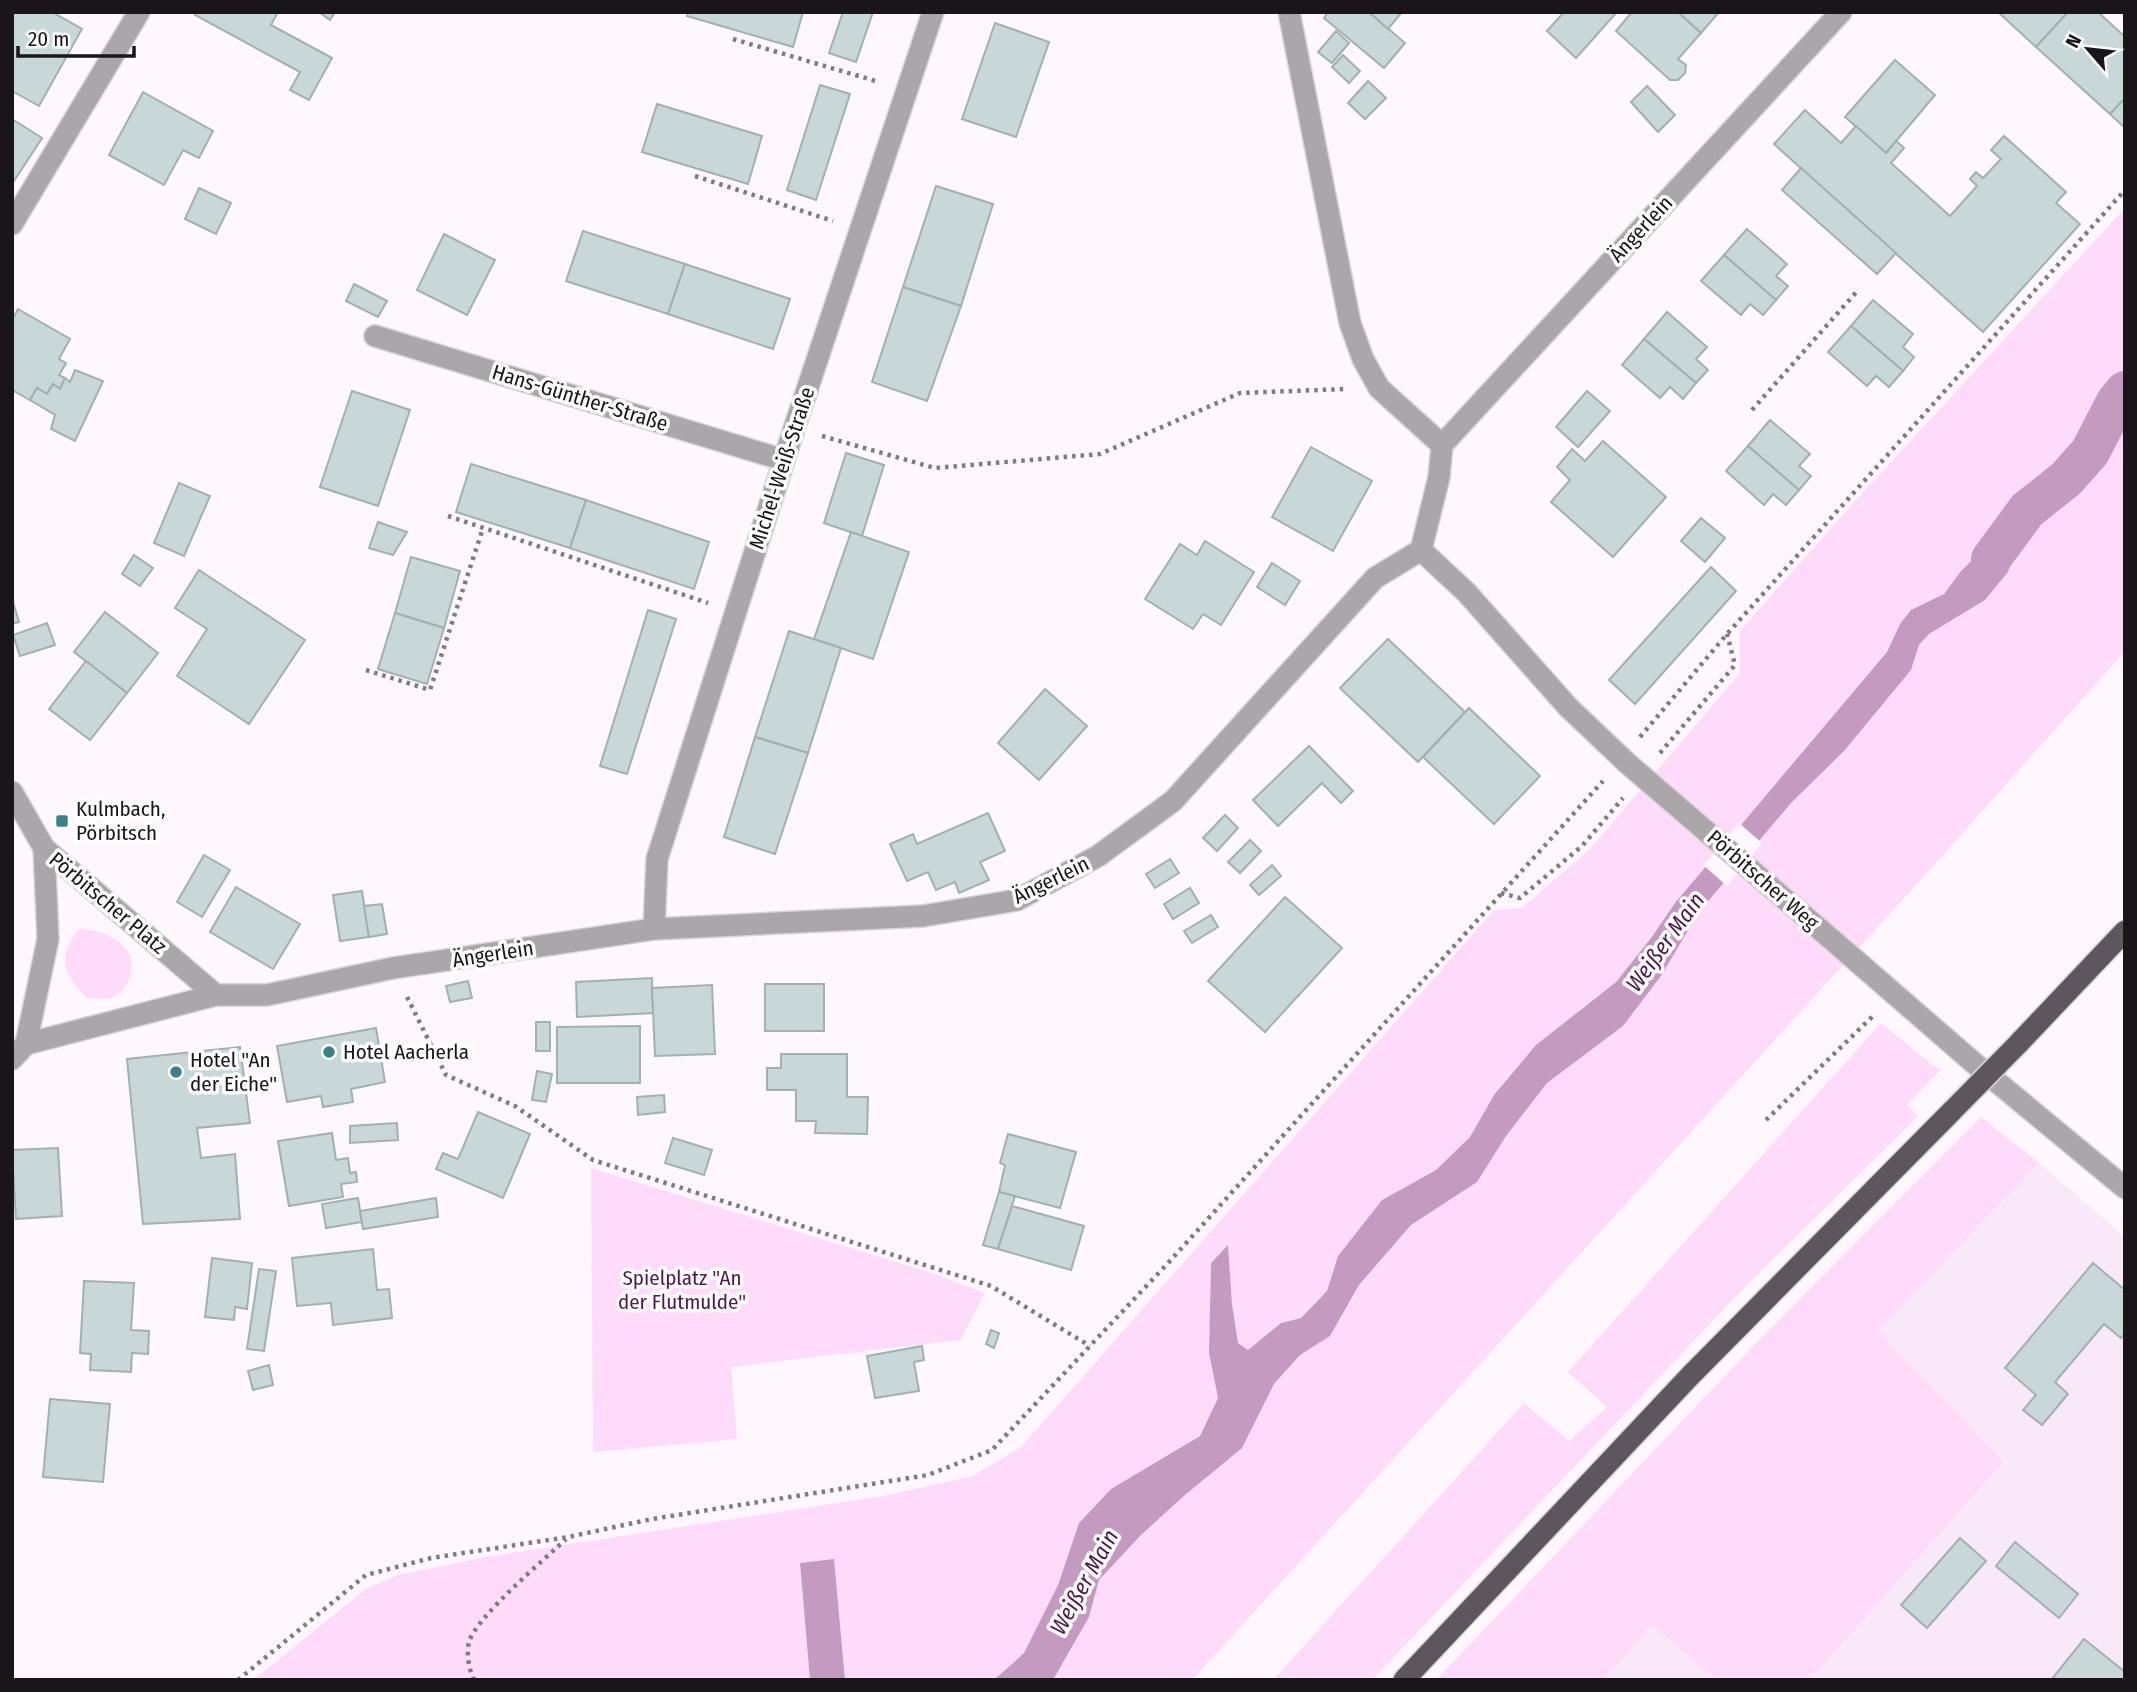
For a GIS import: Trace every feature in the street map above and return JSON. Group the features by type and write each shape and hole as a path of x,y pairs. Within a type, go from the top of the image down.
{"highway":[{"path":"1404,1680 1690,1376 1953,1111 2125,931"}],"street":[{"path":"12,224 139,12"},
{"name":"Michel-Weiß-Straße","path":"654,929 657,859 794,429 933,12"},
{"path":"1289,12 1350,323 1363,359 1379,388 1442,446 1439,477 1421,550"},
{"name":"Ängerlein","path":"1442,446 1841,12"},
{"name":"Hans-Günther-Straße","path":"375,336 784,460"},
{"name":"Ängerlein","path":"369,973 654,929 923,916 1017,900 1098,856 1173,801 1375,578 1421,550"},
{"name":"Pörbitscher Weg","path":"1421,550 1467,593 1568,707 1625,761 1895,995 2125,1188"},
{"path":"12,792 44,848"},
{"name":"Pörbitscher Platz","path":"44,848 216,995"},
{"name":"Pörbitscher Platz","path":"19,1051 48,939 44,848"},
{"name":"Pörbitscher Platz","path":"19,1051 216,995 267,995 369,973"}],"path":[{"path":"733,39 907,91"},
{"path":"695,176 861,230"},
{"path":"238,1680 366,1575 431,1558 928,1475 992,1450 1178,1252 1501,893 1625,761 1727,634 2125,190"},
{"path":"1752,410 1859,289"},
{"path":"794,429 935,468 1100,454 1240,393 1379,388"},
{"path":"448,516 736,612"},
{"path":"366,670 430,690 483,528"},
{"path":"1667,745 1735,665 1727,634"},
{"path":"1501,893 1520,898 1582,846 1623,797"},
{"path":"393,968 446,1075 515,1105 593,1160 990,1286 1090,1346"},
{"path":"1766,1120 1895,995"},
{"path":"474,1680 469,1670 469,1642 485,1616 568,1537"}],"shaded area":[{"path":"2039,1163 2125,1237 2125,1680 1810,1680 2004,1463 1878,1331"},
{"path":"1652,1625 1716,1680 1604,1680"}],"green space":[{"path":"2125,208 2125,651 1925,875 1192,1680 1053,1680 1089,1617 1099,1580 1141,1535 1185,1495 1260,1410 1274,1384 1300,1355 1330,1336 1359,1285 1411,1225 1477,1182 1506,1136 1547,1083 1623,1026 1661,976 1699,912 1791,803 1844,751 1911,670 1919,645 1929,634 1985,600 2008,572 2013,557 2032,536 2016,500 2004,516 1993,540 1961,571 1944,594 1900,624 1887,652 1675,903 1616,982 1584,1006 1494,1095 1470,1137 1436,1170 1382,1200 1338,1256 1327,1291 1301,1318 1281,1323 1248,1350 1238,1343 1228,1246 1211,1263 1209,1353 1218,1398 1200,1436 1111,1489 1079,1523 1058,1585 1024,1653 994,1680 845,1680 834,1560 800,1563 810,1680 253,1680 367,1588 398,1575 485,1557 883,1496 973,1476 1021,1447 1494,910 1522,908 1591,848 1740,673 1740,631 1846,511"},
{"path":"80,928 110,936 121,943 129,954 130,977 117,995 107,999 87,998 72,981 65,956 72,938"},
{"path":"1881,1023 1931,1064 1941,1069 1907,1105 1918,1116 1740,1292 1372,1680 1273,1680 1524,1403 1569,1441 1607,1407 1568,1372"},
{"path":"1981,1117 2039,1163 1878,1331 2004,1462 1810,1680 1716,1680 1652,1625 1604,1680 1436,1680 1758,1341"},
{"name":"Spielplatz \"An der Flutmulde\"","path":"591,1168 932,1273 985,1293 960,1340 731,1367 737,1439 593,1452"}],"water":[{"path":"2015,499 2032,536 2013,557 2008,572 1985,600 1929,634 1919,645 1911,670 1844,751 1791,803 1699,912 1661,976 1623,1026 1547,1083 1506,1136 1477,1182 1411,1225 1359,1285 1330,1336 1300,1355 1274,1384 1242,1448 1141,1535 1099,1580 1089,1617 1053,1680 994,1680 1024,1653 1058,1585 1079,1523 1111,1489 1200,1436 1218,1398 1209,1353 1211,1263 1228,1245 1238,1343 1248,1350 1281,1323 1301,1318 1327,1291 1338,1256 1382,1200 1436,1170 1470,1137 1494,1095 1536,1045 1616,982 1675,903 1887,652 1900,624 1911,610 1944,594 1961,571 1993,540"},
{"path":"834,1559 845,1680 810,1680 800,1563"}],"pier":[{"path":"1739,823 1762,843 1727,886 1703,865"}],"building":[{"path":"12,12 52,12 82,29 39,106 12,91"},
{"path":"197,12 278,12 271,25 332,58 309,100 290,90 300,72 195,15"},
{"path":"319,12 335,12 330,20"},
{"path":"688,12 803,12 793,47 687,16"},
{"path":"843,12 873,12 856,62 829,53"},
{"path":"1328,12 1369,12 1405,43 1384,68 1324,18"},
{"path":"1369,12 1402,12 1388,29"},
{"path":"1564,12 1617,12 1576,58 1547,31"},
{"path":"1632,12 1678,12 1701,33 1678,59 1686,65 1685,73 1678,80 1670,80 1616,31"},
{"path":"1678,12 1719,12 1701,33"},
{"path":"1998,12 2068,12 2036,47"},
{"path":"2068,12 2098,12 2125,37 2125,98 2110,114 2036,47"},
{"path":"995,23 1049,42 1016,137 962,119"},
{"path":"1336,31 1349,43 1332,63 1318,52"},
{"path":"1343,55 1360,71 1349,83 1332,67"},
{"path":"1895,60 1935,95 1886,153 1845,117"},
{"path":"1368,81 1386,98 1365,119 1348,103"},
{"path":"820,85 850,94 816,200 787,190"},
{"path":"1647,86 1675,115 1658,132 1631,102"},
{"path":"143,92 213,131 199,158 183,150 164,185 109,155"},
{"path":"2125,98 2125,128 2110,114"},
{"path":"657,104 762,136 748,184 642,152"},
{"path":"1805,110 1841,143 1856,126 1886,153 1896,141 1904,148 1891,163 1950,216 1977,186 1970,179 1976,172 1983,178 2001,159 1991,150 2004,136 2066,192 2056,203 2080,224 1983,332 1774,144"},
{"path":"12,119 42,138 12,184"},
{"path":"1801,168 1896,253 1877,274 1782,190"},
{"path":"936,186 993,204 961,306 903,287"},
{"path":"199,188 231,203 216,234 185,219"},
{"path":"1747,229 1787,264 1776,276 1788,286 1776,300 1724,255"},
{"path":"583,231 685,264 668,314 566,281"},
{"path":"444,234 495,260 467,315 417,290"},
{"path":"1724,255 1776,300 1763,315 1750,304 1741,315 1701,281"},
{"path":"685,264 790,299 773,349 668,314"},
{"path":"354,284 387,301 378,317 346,301"},
{"path":"903,287 961,306 927,401 872,382"},
{"path":"1873,300 1913,334 1903,347 1914,357 1903,371 1851,326"},
{"path":"18,309 70,339 59,359 66,363 59,375 65,378 60,389 53,384 47,394 37,388 30,400 12,390 12,320"},
{"path":"1667,312 1707,347 1696,359 1708,370 1696,383 1644,339"},
{"path":"1851,326 1903,371 1889,387 1876,376 1867,386 1828,352"},
{"path":"1644,339 1696,383 1683,399 1670,387 1660,398 1622,365"},
{"path":"75,370 103,381 75,441 51,429 55,415 30,400 37,388 47,394 53,384 60,389 65,378 70,382"},
{"path":"352,391 410,410 378,506 320,487"},
{"path":"1587,391 1610,411 1578,447 1556,427"},
{"path":"1770,420 1810,454 1799,466 1811,476 1799,490 1748,446"},
{"path":"1603,441 1666,497 1613,557 1551,502 1570,480 1557,467 1572,449 1585,461"},
{"path":"1748,446 1799,490 1786,505 1773,494 1764,505 1726,471"},
{"path":"1311,447 1372,481 1333,551 1272,517"},
{"path":"846,453 884,465 862,536 824,523"},
{"path":"471,464 586,500 570,548 456,512"},
{"path":"179,483 210,496 184,556 154,543"},
{"path":"586,500 709,542 694,589 570,548"},
{"path":"1701,518 1725,538 1705,562 1681,541"},
{"path":"378,522 407,532 393,555 369,548"},
{"path":"851,532 909,552 873,659 814,639"},
{"path":"1205,541 1254,572 1221,625 1203,614 1193,629 1145,599 1180,544 1197,555"},
{"path":"134,555 153,568 140,586 122,574"},
{"path":"411,557 460,571 444,628 395,613"},
{"path":"1272,563 1300,581 1285,605 1257,587"},
{"path":"1711,567 1736,591 1635,704 1609,680"},
{"path":"199,570 305,640 249,724 177,676 207,629 175,608"},
{"path":"12,598 19,622 12,624"},
{"path":"648,610 676,619 627,774 600,766"},
{"path":"105,612 158,653 127,693 74,652"},
{"path":"395,613 444,628 427,684 378,669"},
{"path":"47,623 55,645 20,656 13,635"},
{"path":"789,631 841,648 808,753 755,737"},
{"path":"1388,639 1465,712 1418,762 1340,688"},
{"path":"86,661 127,693 90,740 49,709"},
{"path":"1045,689 1087,726 1039,780 998,743"},
{"path":"1469,708 1540,776 1494,824 1423,757"},
{"path":"755,737 808,753 775,854 724,837"},
{"path":"1309,746 1353,791 1341,803 1322,783 1278,826 1253,800"},
{"path":"988,813 1005,851 980,862 989,880 959,893 955,882 936,890 928,872 907,881 890,844 913,834 917,844"},
{"path":"1225,815 1238,828 1217,851 1203,838"},
{"path":"1250,840 1261,851 1240,873 1228,862"},
{"path":"204,855 230,870 202,917 177,902"},
{"path":"1170,859 1179,873 1155,888 1146,874"},
{"path":"1272,865 1281,876 1259,895 1250,885"},
{"path":"236,887 300,924 273,969 210,932"},
{"path":"1190,888 1199,903 1173,919 1164,904"},
{"path":"362,891 369,937 340,941 333,895"},
{"path":"1285,897 1342,948 1265,1032 1208,981"},
{"path":"382,904 387,934 369,937 364,906"},
{"path":"1211,915 1218,927 1192,943 1184,931"},
{"path":"652,978 653,1013 577,1017 576,982"},
{"path":"468,981 472,998 450,1002 446,986"},
{"path":"765,984 824,984 824,1031 765,1031"},
{"path":"712,985 715,1054 655,1056 652,988"},
{"path":"536,1022 550,1022 550,1051 536,1051"},
{"path":"640,1026 640,1083 557,1083 557,1027"},
{"path":"376,1028 385,1082 351,1089 353,1102 323,1107 321,1096 287,1102 277,1046"},
{"path":"240,1047 250,1123 197,1128 201,1158 235,1154 240,1219 143,1224 127,1059"},
{"path":"781,1054 847,1054 847,1097 868,1097 867,1134 815,1133 816,1121 796,1121 796,1090 767,1090 767,1068 781,1068"},
{"path":"537,1071 552,1074 546,1102 532,1100"},
{"path":"664,1095 665,1112 638,1115 637,1097"},
{"path":"478,1112 530,1134 503,1198 436,1169 443,1153 458,1159"},
{"path":"397,1123 398,1140 350,1143 350,1126"},
{"path":"332,1133 336,1160 348,1158 350,1173 356,1172 357,1182 341,1184 343,1197 289,1206 278,1141"},
{"path":"1008,1134 1076,1152 1060,1208 999,1192 1005,1165 1000,1163"},
{"path":"673,1138 712,1150 704,1175 665,1163"},
{"path":"58,1148 62,1216 16,1219 12,1150"},
{"path":"999,1192 1015,1196 998,1249 983,1245"},
{"path":"358,1198 362,1222 326,1228 322,1204"},
{"path":"436,1198 438,1217 363,1229 360,1211"},
{"path":"1012,1206 1084,1226 1071,1270 998,1249"},
{"path":"373,1249 377,1290 389,1289 392,1318 333,1325 331,1303 297,1306 292,1258"},
{"path":"212,1258 252,1263 247,1309 235,1307 234,1320 205,1317"},
{"path":"2093,1263 2125,1290 2125,1333 2121,1338 2104,1324 2055,1382 2068,1394 2042,1425 2023,1410 2036,1395 2005,1368"},
{"path":"259,1269 276,1271 264,1351 247,1349"},
{"path":"84,1281 134,1283 131,1330 149,1331 148,1354 132,1353 131,1372 90,1370 91,1354 80,1353"},
{"path":"991,1330 999,1333 994,1348 986,1344"},
{"path":"922,1346 924,1360 914,1362 919,1391 875,1398 867,1356"},
{"path":"269,1365 273,1385 253,1390 248,1371"},
{"path":"50,1399 110,1404 103,1482 43,1477"},
{"path":"1960,1538 1986,1561 1927,1628 1901,1605"},
{"path":"2015,1542 2078,1594 2059,1618 1996,1566"},
{"path":"2084,1639 2125,1672 2125,1680 2051,1680"}],"waterway":[{"name":"Weißer Main","path":"1991,559 2027,510 2066,479 2090,452 2116,402 2125,391"}],"place":[{"name":"Kulmbach, Pörbitsch","path":"62,821"},
{"name":"Hotel Aacherla","path":"329,1052"},
{"name":"Hotel \"An der Eiche\"","path":"176,1072"}]}
